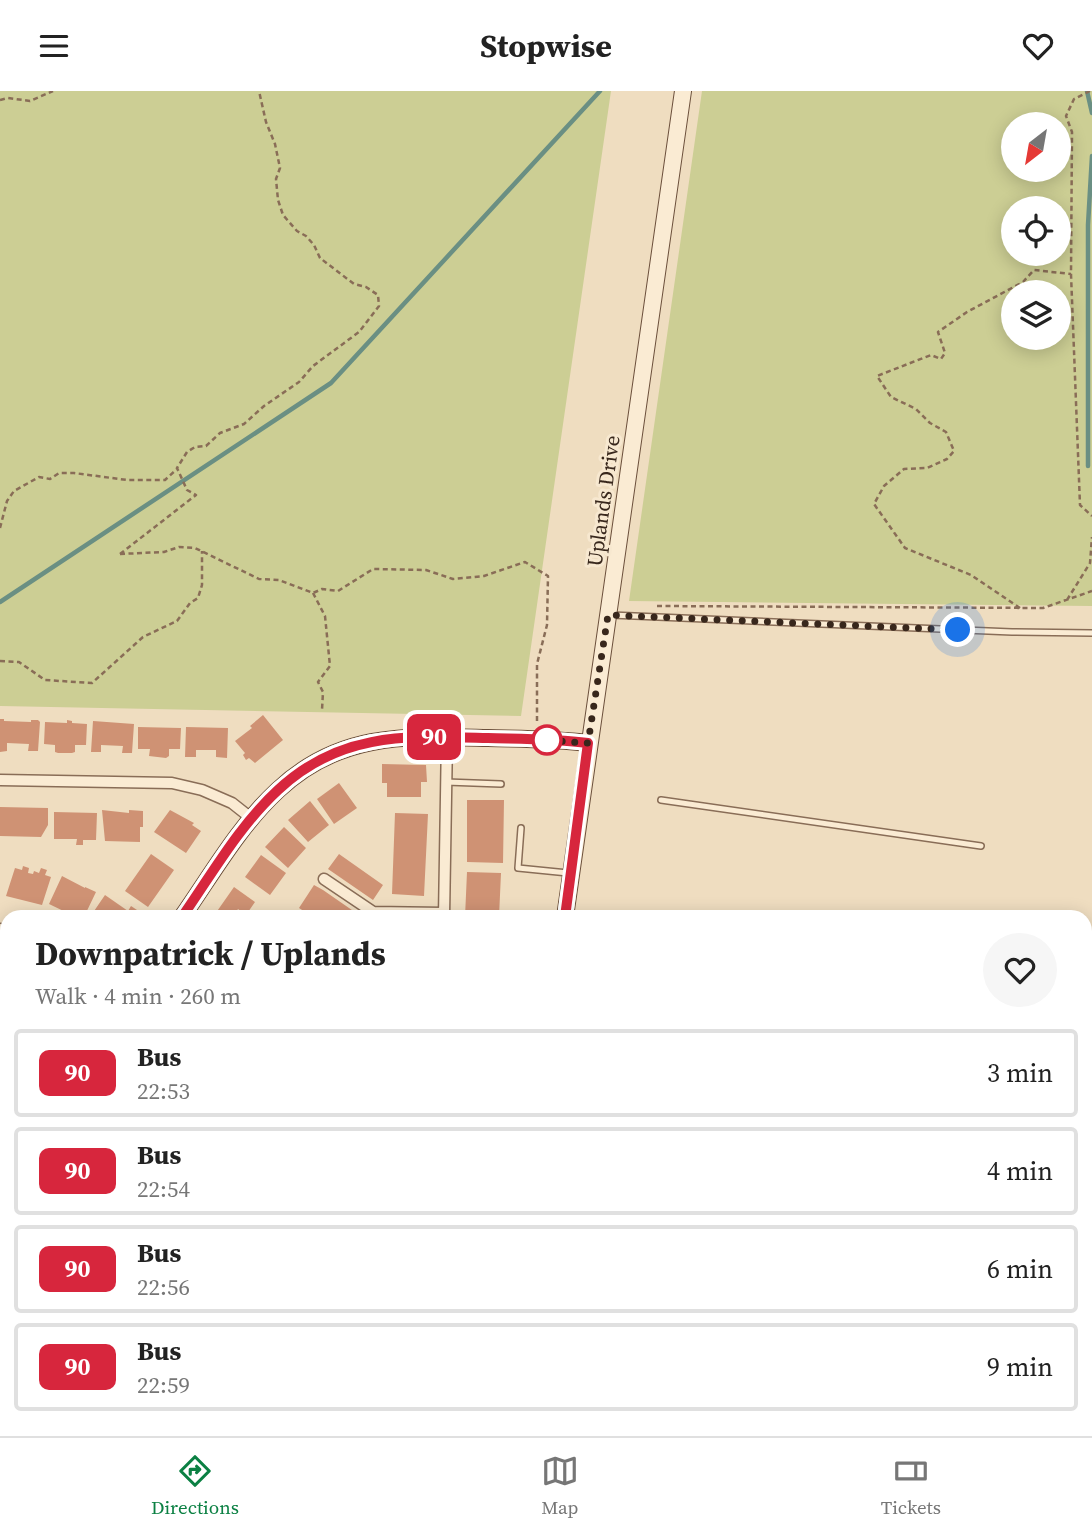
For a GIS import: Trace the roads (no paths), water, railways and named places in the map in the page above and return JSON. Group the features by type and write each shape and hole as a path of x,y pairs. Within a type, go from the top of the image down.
{"main road":[{"name":"Uplands Drive","path":"566,910 683,91"},
{"path":"187,910 251,818 278,789 302,771 347,748 387,739 447,737 588,743"}],"street":[{"path":"444,910 447,737"},
{"path":"0,780 172,783 202,790 232,803 251,818"},
{"path":"324,879 370,910"}],"lane":[{"path":"608,615 998,632 1092,633"},
{"path":"446,782 501,784"},
{"path":"661,800 981,846"},
{"path":"521,828 519,868 571,874"}],"waterway":[{"path":"0,602 331,383 600,91"},
{"path":"1087,91 1092,113"},
{"path":"1088,466 1088,225 1092,156"}]}
